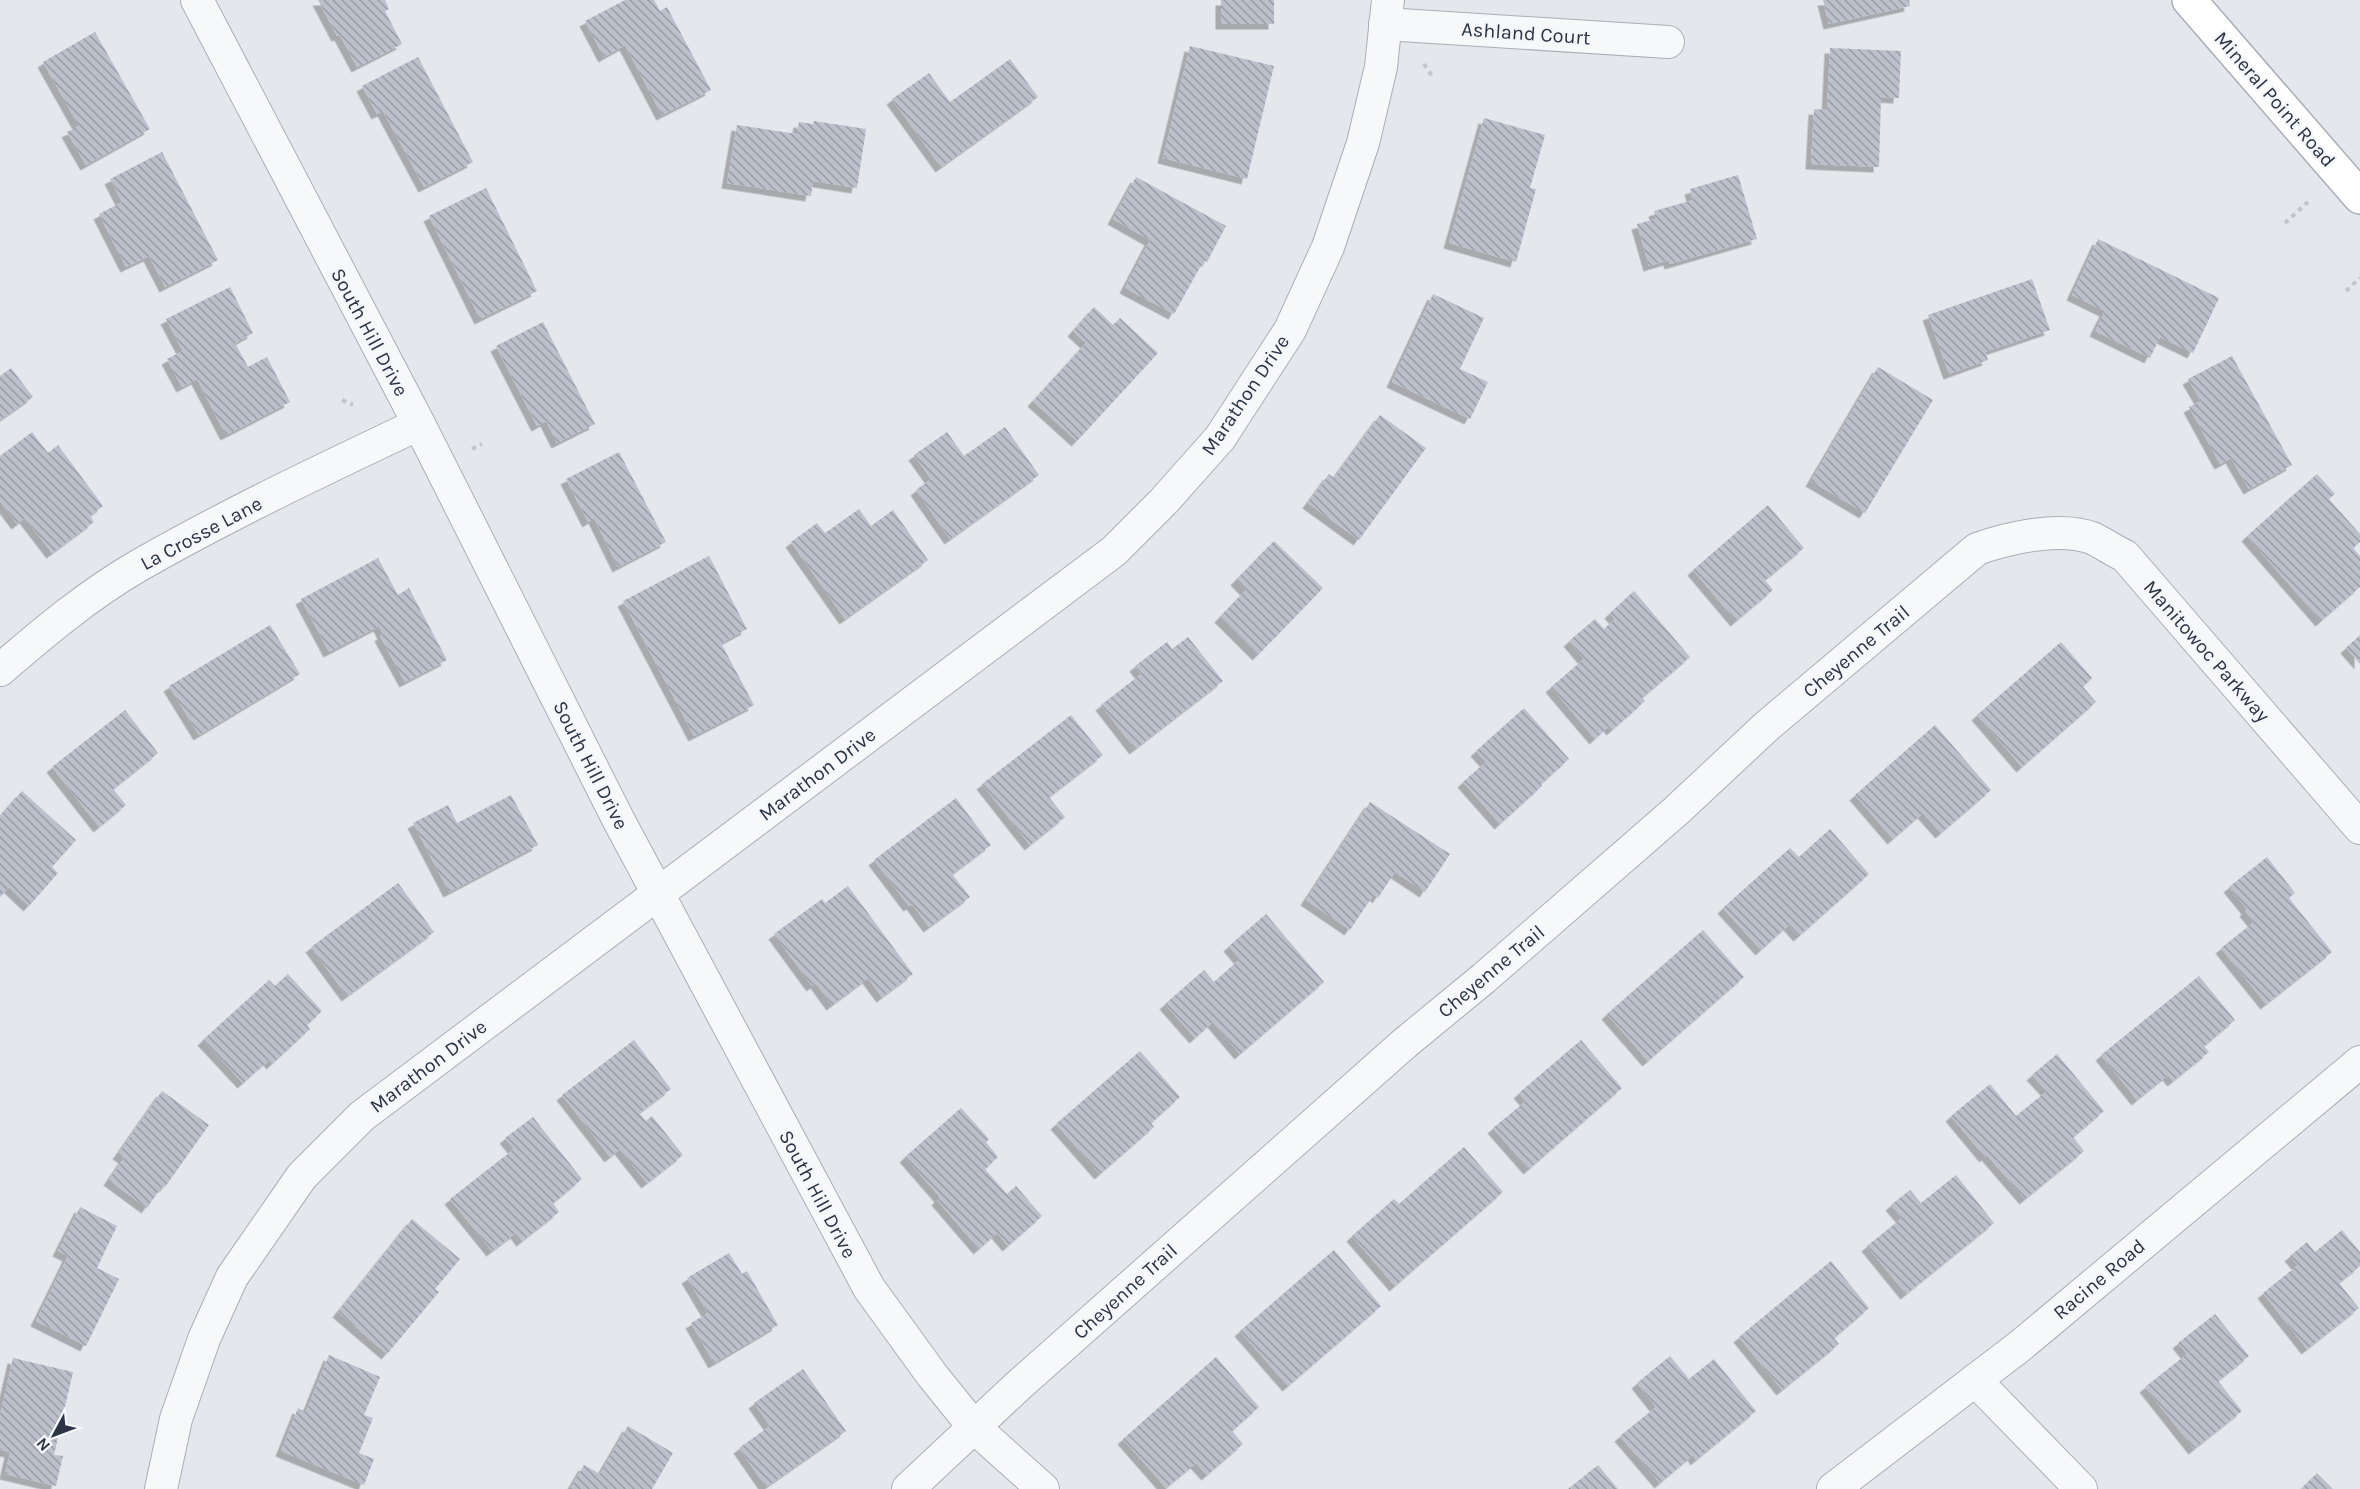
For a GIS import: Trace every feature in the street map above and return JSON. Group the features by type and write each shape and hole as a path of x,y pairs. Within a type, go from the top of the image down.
{"main road":[{"name":"Mineral Point Road","path":"2189,0 2360,197"}],"street":[{"name":"South Hill Drive","path":"197,0 419,424 618,819 869,1288 932,1375 974,1427 1043,1489"},
{"name":"Ashland Court","path":"1387,12 1668,42"},
{"name":"Marathon Drive","path":"161,1489 176,1419 204,1339 232,1277 302,1176 362,1116 657,892 1114,551 1164,501 1220,438 1290,330 1328,247 1363,143 1381,68 1387,12"},
{"name":"La Crosse Lane","path":"0,669 50,627 137,567 249,507 419,424"},
{"name":"Manitowoc Parkway","path":"2021,537 2073,535 2092,538 2125,556 2360,828"},
{"name":"Cheyenne Trail","path":"908,1489 974,1427 1405,1042 1484,978 1794,703 1977,549 2001,540 2021,537"},
{"name":"Racine Road","path":"1833,1489 2020,1346 2360,1062"},
{"path":"1975,1380 2081,1489"}],"path":[{"path":"1424,64 1432,76"},
{"path":"2285,223 2308,202"},
{"path":"2346,291 2360,278"},
{"path":"342,400 353,405"}],"building":[{"path":"318,0 385,0 389,9 385,11 402,44 357,67"},
{"path":"625,0 654,0 660,11 667,7 711,90 662,115 625,45 604,57 585,21"},
{"path":"1221,0 1274,0 1274,24 1221,24"},
{"path":"1823,0 1909,0 1910,6 1829,24"},
{"path":"95,32 150,129 86,165 67,132 79,126 43,62"},
{"path":"1190,46 1274,66 1247,179 1163,158"},
{"path":"1830,48 1901,51 1899,98 1881,97 1879,167 1811,164 1814,109 1827,110"},
{"path":"418,57 473,162 424,187 383,111 377,114 362,86"},
{"path":"1010,59 1038,97 941,167 892,99 929,73 950,102"},
{"path":"1484,118 1545,135 1530,188 1536,189 1516,262 1449,243"},
{"path":"814,121 866,129 857,188 813,181 811,196 727,183 737,125 797,134 799,122 813,124"},
{"path":"162,152 218,260 165,287 149,256 126,267 99,214 122,202 110,179"},
{"path":"1738,175 1757,239 1670,264 1669,260 1649,266 1637,224 1656,219 1654,211 1693,200 1690,189"},
{"path":"1136,177 1226,226 1207,262 1204,260 1174,314 1125,288 1150,240 1113,219"},
{"path":"486,188 537,291 480,319 429,216"},
{"path":"2098,239 2219,298 2193,353 2160,337 2150,358 2095,331 2105,311 2072,295"},
{"path":"2032,279 2050,330 1985,352 1988,360 1949,374 1928,315"},
{"path":"230,287 253,333 235,343 248,367 267,357 290,402 226,435 197,379 182,387 167,359 183,351 166,319"},
{"path":"1433,294 1484,318 1460,369 1488,382 1470,419 1392,382"},
{"path":"1094,307 1113,325 1120,318 1158,353 1077,441 1033,401 1086,343 1073,331"},
{"path":"543,322 595,424 557,443 546,421 537,426 496,346"},
{"path":"2232,356 2292,465 2249,489 2231,458 2220,464 2189,407 2201,401 2188,379"},
{"path":"1878,367 1933,400 1865,513 1811,481"},
{"path":"11,368 33,397 0,420 0,376"},
{"path":"1380,415 1426,448 1359,540 1308,503 1329,474 1334,478"},
{"path":"1005,427 1039,475 950,539 916,490 931,479 914,455 947,432 964,456"},
{"path":"32,432 48,453 58,445 103,506 90,516 94,522 52,553 25,518 17,524 0,501 0,456"},
{"path":"619,452 666,542 618,567 594,518 588,522 566,479"},
{"path":"2317,474 2335,494 2329,499 2360,534 2360,542 2353,548 2360,556 2360,587 2321,621 2247,536"},
{"path":"1768,505 1804,548 1765,580 1773,590 1736,621 1693,570"},
{"path":"859,509 871,526 893,510 928,560 845,619 791,542 817,523 825,533"},
{"path":"1274,541 1323,588 1258,655 1220,617 1246,590 1236,580"},
{"path":"709,556 747,629 721,643 754,705 694,736 623,601"},
{"path":"378,558 398,595 409,588 447,660 405,682 380,636 383,634 379,626 329,652 301,599"},
{"path":"1634,591 1690,657 1642,698 1645,701 1612,730 1609,726 1595,739 1551,687 1584,659 1569,641 1595,619 1604,629 1615,619 1610,613"},
{"path":"270,625 300,674 199,735 169,686"},
{"path":"2360,635 2360,664 2346,648"},
{"path":"1188,637 1223,681 1135,749 1101,705 1141,674 1135,666 1167,642 1172,649"},
{"path":"2061,642 2092,678 2083,687 2096,702 2022,767 1977,715"},
{"path":"1524,708 1569,759 1500,824 1463,782 1486,762 1476,751"},
{"path":"125,710 158,753 113,789 126,805 99,827 52,767"},
{"path":"1071,715 1103,755 1049,797 1065,817 1030,845 982,784"},
{"path":"1935,725 1991,790 1941,833 1923,813 1893,839 1855,795"},
{"path":"22,791 76,840 52,867 58,873 29,906 9,887 0,897 0,816"},
{"path":"511,795 538,845 449,892 413,823 448,805 457,823"},
{"path":"956,798 991,845 952,874 970,897 929,927 912,904 909,906 874,860"},
{"path":"1370,802 1450,854 1425,892 1395,872 1378,898 1374,894 1350,930 1306,900"},
{"path":"1830,829 1869,874 1799,936 1789,925 1761,950 1723,908 1790,848 1799,857"},
{"path":"2267,857 2295,893 2289,898 2332,952 2266,1004 2221,948 2254,922 2245,911 2247,909 2229,887"},
{"path":"398,883 434,932 347,996 311,947"},
{"path":"848,886 913,974 882,997 868,978 832,1005 816,983 812,986 774,934 822,899 825,903"},
{"path":"1266,914 1324,982 1240,1054 1213,1022 1195,1038 1165,1004 1204,970 1214,982 1240,959 1229,946"},
{"path":"1703,930 1744,977 1648,1061 1607,1014"},
{"path":"288,974 322,1011 307,1025 310,1029 272,1064 269,1060 243,1083 203,1040 269,980 275,986"},
{"path":"2199,976 2235,1020 2204,1046 2209,1052 2173,1081 2168,1075 2137,1100 2101,1055"},
{"path":"634,1040 671,1089 639,1113 646,1121 652,1116 683,1155 647,1183 620,1149 610,1157 562,1095"},
{"path":"1581,1040 1622,1088 1529,1169 1493,1128 1526,1101 1519,1093"},
{"path":"1140,1051 1180,1097 1151,1123 1154,1127 1100,1174 1056,1124"},
{"path":"2057,1054 2104,1111 2073,1137 2084,1151 2025,1199 1987,1155 1985,1157 1951,1116 1990,1084 2016,1116 2047,1091 2032,1075"},
{"path":"162,1091 209,1125 165,1187 163,1185 147,1208 109,1180 124,1158 118,1154"},
{"path":"961,1108 989,1139 986,1142 998,1157 985,1169 1007,1194 1016,1186 1042,1216 1008,1246 997,1233 979,1249 937,1200 940,1197 905,1157"},
{"path":"533,1117 582,1179 553,1203 559,1212 522,1241 516,1233 492,1251 450,1199 514,1149 505,1138"},
{"path":"1464,1147 1503,1192 1395,1286 1352,1236 1394,1199 1399,1204"},
{"path":"1956,1175 1994,1223 1906,1294 1867,1246 1902,1218 1891,1205 1910,1190 1921,1203"},
{"path":"80,1207 117,1226 97,1268 119,1279 86,1346 36,1321 68,1256 58,1251"},
{"path":"412,1219 460,1259 435,1289 439,1292 387,1354 338,1312"},
{"path":"2342,1230 2360,1252 2360,1266 2339,1283 2359,1308 2307,1349 2263,1293 2298,1265 2290,1256 2307,1242 2315,1252"},
{"path":"1334,1250 1381,1306 1288,1386 1240,1331"},
{"path":"729,1253 742,1274 747,1271 778,1325 714,1363 691,1323 708,1313 687,1278"},
{"path":"1831,1261 1869,1308 1834,1338 1839,1344 1782,1390 1739,1337"},
{"path":"2215,1314 2249,1356 2218,1381 2242,1411 2194,1449 2145,1387 2187,1354 2178,1343"},
{"path":"329,1355 380,1377 364,1415 373,1418 359,1453 374,1459 364,1485 281,1451 298,1408 306,1412"},
{"path":"1670,1356 1689,1379 1714,1359 1756,1411 1696,1460 1693,1455 1660,1483 1620,1436 1656,1407 1637,1383"},
{"path":"1216,1357 1259,1407 1232,1431 1243,1444 1207,1475 1196,1463 1166,1488 1123,1439"},
{"path":"13,1358 73,1372 54,1455 63,1456 56,1486 5,1474 10,1452 0,1450 0,1415"},
{"path":"803,1369 846,1431 766,1487 739,1448 770,1426 754,1403"},
{"path":"628,1426 673,1453 652,1489 570,1489 584,1465 600,1474"},
{"path":"1598,1465 1618,1489 1568,1489"},
{"path":"2317,1473 2333,1489 2301,1489"}]}
